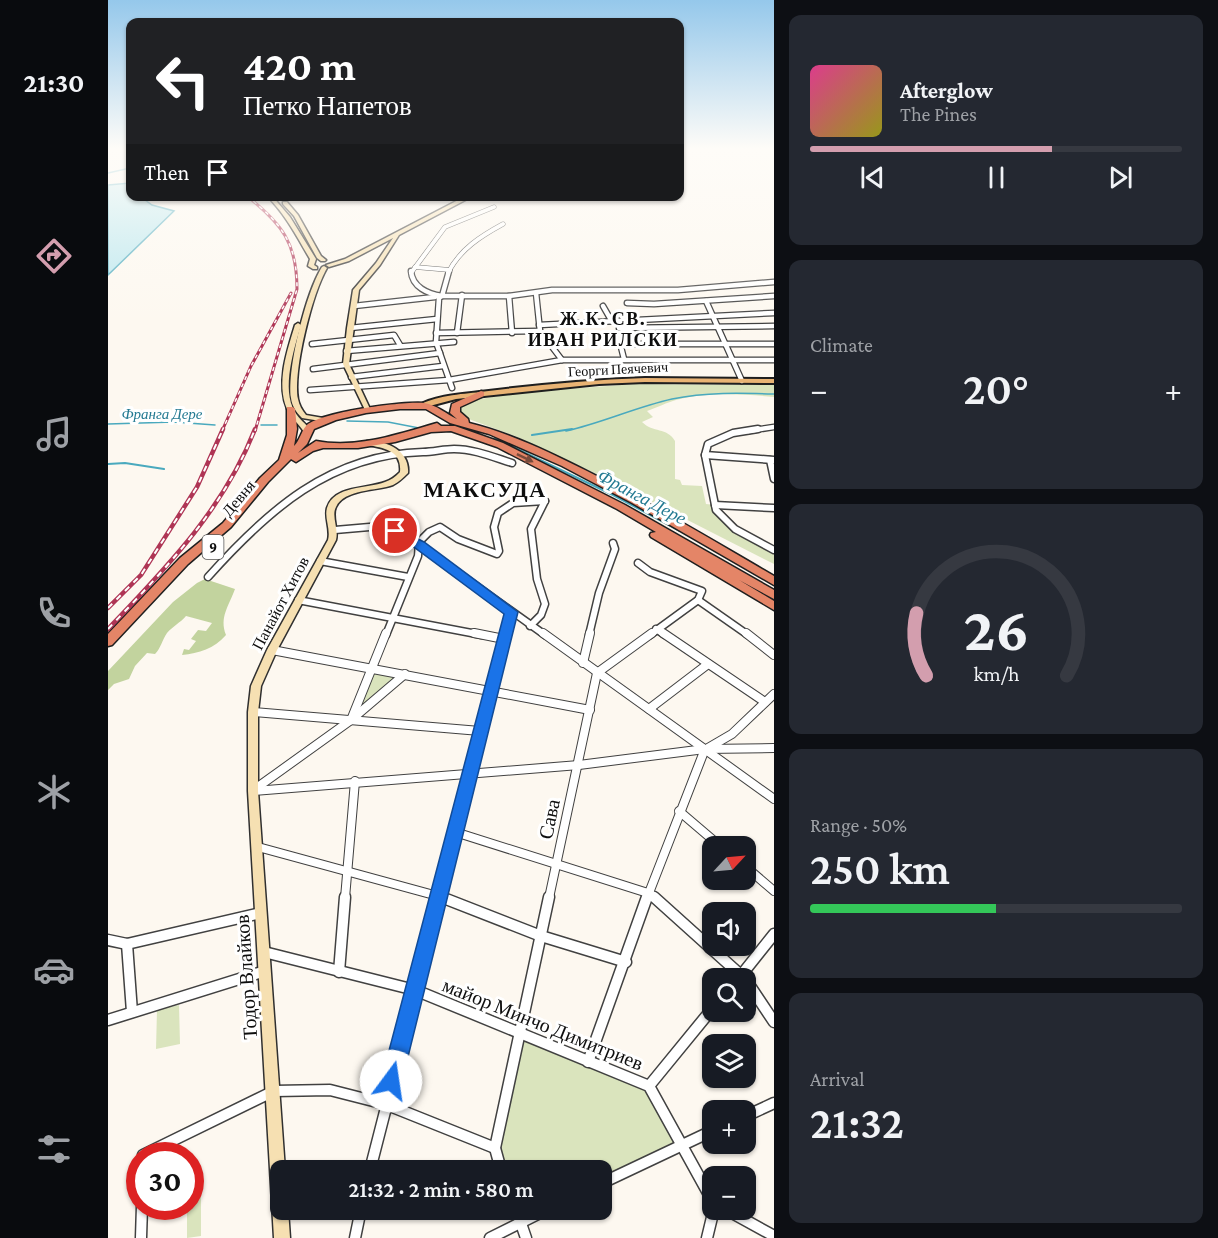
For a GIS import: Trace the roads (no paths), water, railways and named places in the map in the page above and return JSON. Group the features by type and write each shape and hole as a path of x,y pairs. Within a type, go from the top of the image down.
{"highway":[{"path":"482,394 460,403 454,411 460,418 590,478 774,572"},
{"name":"9","path":"306,433 327,420 368,411 422,406 440,414 441,422 430,429 396,438 321,446"},
{"path":"270,474 285,455 292,441 293,423 290,409"},
{"path":"440,414 454,421 485,430"},
{"path":"430,429 452,428 487,440 582,486 774,595"},
{"path":"306,433 309,440 321,446"},
{"name":"Девня","path":"108,642 184,561 227,525 270,474 299,448 306,433"},
{"name":"Девня","path":"108,654 185,572 237,525 287,468 303,453 321,446"},
{"path":"582,486 649,531 774,606"},
{"path":"666,518 774,581"}],"main road":[{"name":"Георги Пеячевич","path":"422,406 464,396 621,381 774,381"},
{"name":"Георги Пеячевич","path":"440,414 448,404 464,396"}],"street":[{"path":"280,208 288,216 314,265 288,367 287,388 290,409 306,433"},
{"path":"290,208 319,257 326,264"},
{"path":"314,265 352,257 447,208"},
{"path":"441,296 433,295 418,286 411,276 415,267 445,227 492,208"},
{"path":"452,388 436,342 437,319 444,282 450,270 471,243 503,224"},
{"path":"368,411 346,364 346,351 356,290 378,264 397,236 395,234"},
{"path":"326,264 302,335 293,390 296,405 304,417 327,420"},
{"path":"415,267 450,270"},
{"path":"354,306 441,296 509,296 552,290 693,289 774,282"},
{"path":"693,289 699,301"},
{"path":"536,293 540,331 562,360"},
{"path":"457,333 462,295"},
{"path":"509,296 512,333"},
{"path":"627,303 774,296"},
{"path":"706,300 742,381"},
{"path":"603,306 619,328"},
{"path":"539,325 774,313"},
{"path":"350,328 437,319"},
{"path":"614,334 619,328 774,326"},
{"path":"436,333 540,331"},
{"path":"312,344 394,334 400,345"},
{"path":"346,351 454,342"},
{"path":"628,344 774,344"},
{"path":"621,347 624,359"},
{"path":"313,369 440,353"},
{"path":"310,390 449,380 562,360 774,360"},
{"path":"351,377 443,366"},
{"path":"774,427 727,434 708,444 705,455 715,505 720,516 740,532 774,550"},
{"path":"396,438 396,451 406,466 401,477 390,484 344,495 334,502 331,510 335,530 381,526 419,545 774,799"},
{"path":"368,442 396,451"},
{"path":"208,577 287,499 322,476 396,451 460,449 512,463"},
{"path":"705,455 772,460 774,479"},
{"path":"351,720 418,556 419,545 429,532 440,527 458,539 498,554 494,527 498,513 513,503 545,501 531,529 537,579 545,604 541,615 530,626"},
{"path":"715,505 774,508"},
{"name":"Панайот Хитов","path":"253,712 256,686 272,650 332,540 335,530"},
{"path":"583,663 599,593 615,549 613,543"},
{"path":"320,561 408,578"},
{"path":"597,673 698,600 702,591 650,572 638,563"},
{"path":"298,600 504,639"},
{"path":"698,600 774,655"},
{"path":"372,1160 512,612"},
{"path":"656,629 765,702"},
{"path":"272,650 590,710"},
{"path":"649,709 708,664"},
{"name":"Сава","path":"498,1160 495,1148 597,673"},
{"path":"253,791 351,720 405,674"},
{"path":"588,1062 651,894 679,811 705,749 732,734 774,694"},
{"path":"253,712 480,731"},
{"name":"Тодор Влайков","path":"253,712 253,791 282,1238"},
{"path":"253,791 579,765 705,749 774,748"},
{"path":"339,972 355,782"},
{"path":"679,811 708,836"},
{"path":"455,832 651,894 733,968"},
{"path":"258,847 439,896 541,936 626,962"},
{"path":"756,876 774,891"},
{"path":"108,940 127,944 261,913"},
{"path":"749,968 774,934"},
{"path":"127,944 132,1012"},
{"name":"майор Минчо Димитриев","path":"264,952 415,990 649,1086 702,1182"},
{"path":"108,1020 265,970"},
{"path":"756,996 774,1022"},
{"path":"649,1086 702,1021"},
{"path":"168,1142 274,1092 330,1090 386,1104 495,1148"},
{"path":"756,1111 774,1103"},
{"path":"612,1178 702,1136"},
{"path":"141,1238 142,1220"},
{"path":"355,1238 359,1220"},
{"path":"520,1220 526,1238"},
{"path":"490,1238 527,1220"},
{"path":"707,1238 711,1220"},
{"path":"745,1220 774,1236"}],"water":[{"path":"108,208 162,208 174,211 108,275"}],"waterway":[{"path":"566,431 672,399 710,394 774,394"},
{"name":"Франга Дере","path":"347,421 388,422 419,428"},
{"name":"Франга Дере","path":"108,424 174,422 215,425"},
{"name":"Франга Дере","path":"261,425 277,425"},
{"path":"532,435 572,429"},
{"name":"Франга Дере","path":"495,438 613,495 680,531"},
{"path":"108,464 125,463 164,469"}],"railway":[{"path":"255,431 297,289 294,259 290,247 278,226 261,208"},
{"path":"222,431 251,366 291,293"},
{"path":"108,608 141,575 197,487 223,429"},
{"path":"108,629 192,536 227,485 255,429"}],"district":[{"name":"Ж.К. СВ. ИВАН РИЛСКИ","path":"603,329"},
{"name":"МАКСУДА","path":"485,489"}]}
